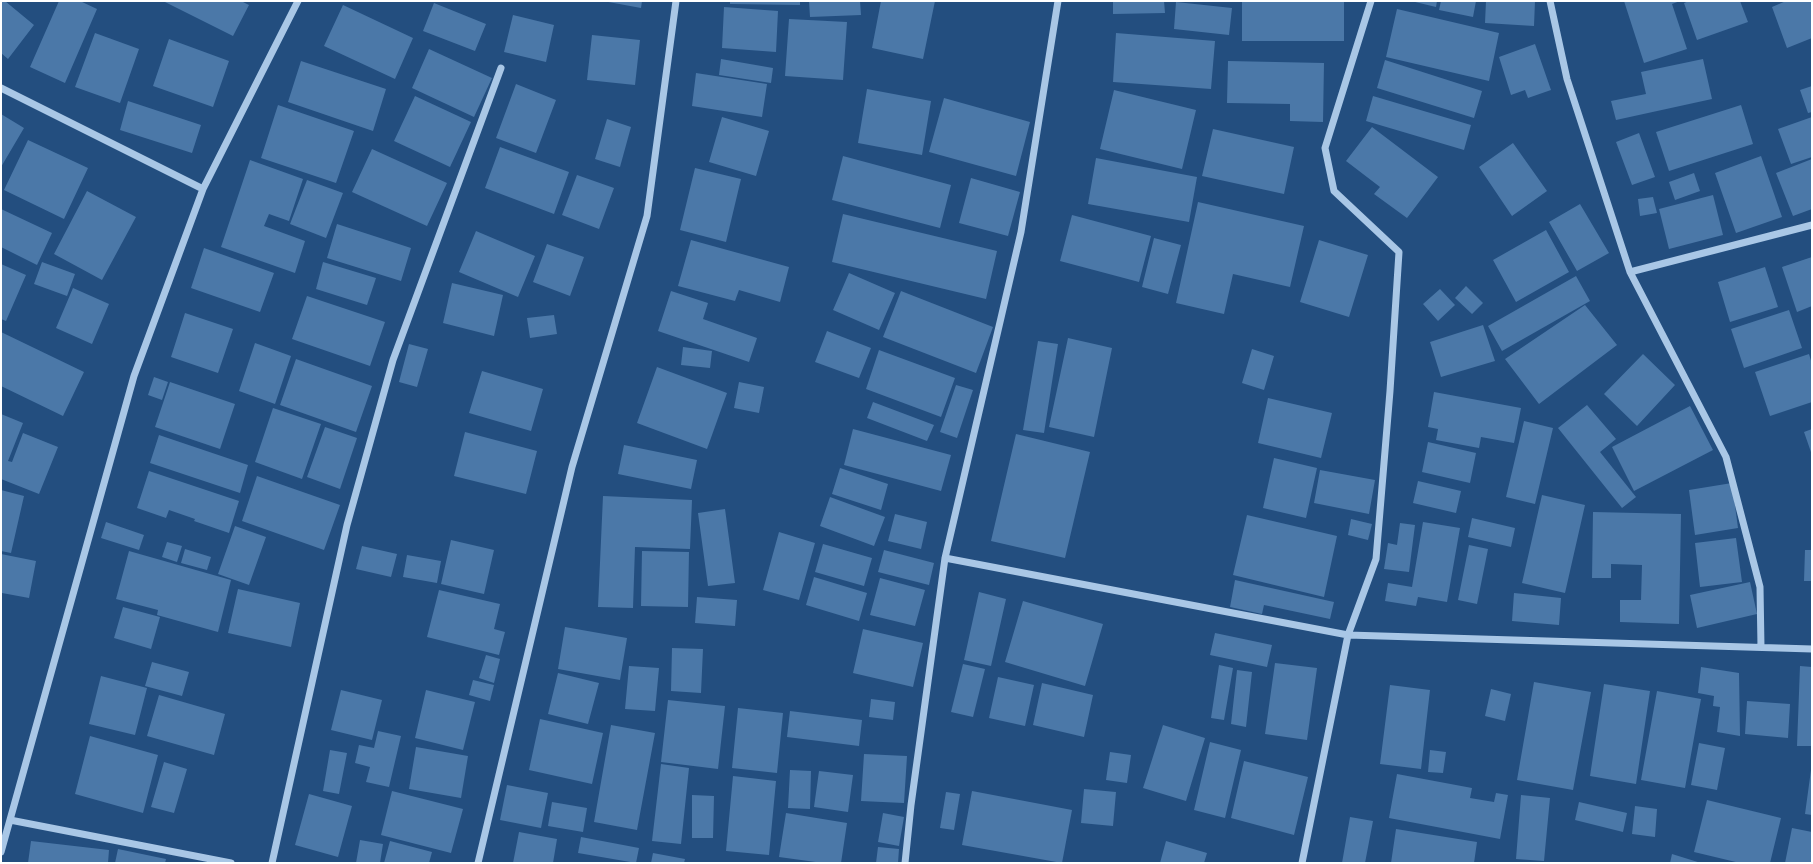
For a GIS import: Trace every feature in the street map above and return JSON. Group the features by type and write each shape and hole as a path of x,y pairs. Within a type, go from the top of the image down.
{"street":[{"path":"1,852 134,376 203,189 298,1"},
{"path":"478,863 572,467 647,216 676,1"},
{"path":"905,863 911,805 945,558 1022,232 1058,1"},
{"path":"1302,863 1348,635 1376,559 1390,391 1399,252 1334,191 1325,148 1371,1"},
{"path":"1550,1 1568,79 1630,272 1726,457 1760,587 1761,647"},
{"path":"272,863 347,524 393,360 501,68"},
{"path":"1,88 203,189"},
{"path":"1630,272 1812,225"},
{"path":"945,558 1348,635 1812,649"},
{"path":"10,820 231,863"}],"building":[{"path":"2,1 5,1 34,25 8,59 1,53"},
{"path":"59,1 80,1 97,9 65,83 30,67"},
{"path":"163,1 241,1 249,5 233,36"},
{"path":"603,1 642,1 641,8"},
{"path":"730,1 800,1 800,5 730,4"},
{"path":"809,1 860,1 861,15 810,17"},
{"path":"881,1 935,1 923,59 872,48"},
{"path":"1113,1 1164,1 1165,13 1113,14"},
{"path":"1242,1 1344,1 1344,41 1242,41"},
{"path":"1411,1 1437,1 1436,7"},
{"path":"1441,1 1476,1 1473,17 1439,10"},
{"path":"1486,1 1535,1 1534,26 1485,23"},
{"path":"1624,1 1680,1 1672,4 1687,49 1644,63"},
{"path":"1689,1 1740,1 1748,22 1697,40 1684,3"},
{"path":"1786,1 1812,1 1812,38 1787,48 1772,7"},
{"path":"1176,2 1232,8 1229,35 1174,29"},
{"path":"434,3 486,24 475,51 423,31"},
{"path":"343,5 413,38 395,79 324,46"},
{"path":"724,7 778,11 776,52 722,48"},
{"path":"1397,9 1499,33 1489,81 1386,57"},
{"path":"513,15 554,25 546,62 504,52"},
{"path":"789,19 847,22 843,80 785,76"},
{"path":"95,33 139,49 120,103 75,87"},
{"path":"1116,33 1215,41 1211,89 1113,82"},
{"path":"592,35 640,40 635,85 587,80"},
{"path":"169,39 229,61 213,107 153,86"},
{"path":"1535,44 1551,90 1528,98 1525,90 1511,95 1499,57"},
{"path":"429,49 492,78 474,117 412,88"},
{"path":"721,59 773,68 771,83 719,75"},
{"path":"1703,59 1712,99 1616,120 1611,101 1646,94 1641,72"},
{"path":"1385,60 1482,91 1474,118 1377,88"},
{"path":"301,61 386,89 373,131 288,102"},
{"path":"1228,61 1324,63 1323,122 1290,121 1290,104 1227,103"},
{"path":"696,73 767,84 762,117 692,106"},
{"path":"516,84 556,100 536,153 496,138"},
{"path":"1812,86 1812,112 1808,113 1800,90"},
{"path":"867,89 931,101 922,155 858,143"},
{"path":"1114,90 1196,110 1182,169 1100,149"},
{"path":"415,96 471,122 450,167 394,141"},
{"path":"1373,96 1471,125 1464,150 1366,121"},
{"path":"944,98 1030,122 1016,176 929,152"},
{"path":"128,101 201,125 192,153 120,130"},
{"path":"278,105 354,131 336,183 261,158"},
{"path":"1741,105 1753,144 1669,171 1656,132"},
{"path":"1,114 24,128 1,167"},
{"path":"722,117 769,131 756,176 709,162"},
{"path":"1812,117 1812,157 1791,164 1778,129"},
{"path":"607,119 631,127 620,167 595,159"},
{"path":"1372,127 1438,177 1407,218 1374,194 1380,187 1346,161"},
{"path":"1213,129 1294,147 1284,194 1202,176"},
{"path":"1639,133 1655,177 1632,185 1616,142"},
{"path":"28,140 88,168 64,219 4,190"},
{"path":"1513,143 1547,191 1512,216 1479,167"},
{"path":"500,147 569,172 554,214 485,188"},
{"path":"372,149 447,183 427,226 352,192"},
{"path":"843,156 951,185 940,228 832,200"},
{"path":"1761,156 1782,217 1736,233 1715,173"},
{"path":"1096,158 1197,177 1189,222 1088,204"},
{"path":"1812,159 1812,209 1793,216 1776,173"},
{"path":"250,160 303,179 289,221 269,214 264,226 305,241 295,273 221,247"},
{"path":"695,168 741,179 726,242 680,230"},
{"path":"1694,173 1700,191 1675,200 1669,182"},
{"path":"577,175 614,188 599,229 562,215"},
{"path":"971,178 1020,192 1008,236 959,223"},
{"path":"307,180 343,193 326,238 290,224"},
{"path":"87,191 136,217 102,280 54,254"},
{"path":"1713,195 1723,235 1669,249 1659,209"},
{"path":"1653,197 1657,213 1640,216 1638,199"},
{"path":"1198,202 1304,226 1290,287 1233,274 1224,314 1176,303"},
{"path":"1580,204 1609,253 1577,271 1549,222"},
{"path":"1,209 52,233 37,265 1,247"},
{"path":"843,214 997,251 986,299 832,262"},
{"path":"1072,215 1151,236 1139,282 1060,261"},
{"path":"337,224 411,248 401,281 327,258"},
{"path":"1546,230 1569,272 1516,302 1493,260"},
{"path":"476,231 535,256 518,297 459,272"},
{"path":"1154,238 1181,245 1168,294 1142,287"},
{"path":"691,240 789,267 780,302 739,290 735,301 678,286"},
{"path":"1319,240 1368,255 1349,317 1300,302"},
{"path":"547,244 584,257 570,296 533,282"},
{"path":"204,248 274,273 260,312 191,288"},
{"path":"1812,257 1812,306 1797,312 1782,267"},
{"path":"42,262 75,274 67,296 34,284"},
{"path":"323,262 376,278 367,305 316,289"},
{"path":"1,264 26,275 6,321 1,319"},
{"path":"1765,267 1778,307 1730,322 1718,282"},
{"path":"849,273 895,293 879,330 833,310"},
{"path":"1576,276 1590,301 1502,351 1488,326"},
{"path":"452,283 503,295 494,336 443,323"},
{"path":"1466,286 1483,303 1472,314 1455,298"},
{"path":"73,288 109,304 92,344 56,328"},
{"path":"1440,289 1455,305 1438,321 1423,304"},
{"path":"671,291 708,303 703,319 757,338 749,362 658,331"},
{"path":"901,291 993,327 976,373 883,337"},
{"path":"307,296 385,322 370,366 292,339"},
{"path":"1585,305 1617,345 1539,404 1505,359"},
{"path":"1789,310 1802,348 1744,368 1731,329"},
{"path":"185,313 233,329 218,373 171,357"},
{"path":"554,315 557,334 530,338 527,318"},
{"path":"1483,325 1495,361 1441,377 1430,342"},
{"path":"827,331 871,348 859,378 815,362"},
{"path":"1,332 84,372 63,416 1,386"},
{"path":"1068,338 1112,348 1094,437 1049,427"},
{"path":"1038,341 1058,344 1044,433 1023,430"},
{"path":"255,343 291,356 275,404 239,391"},
{"path":"409,344 428,349 417,387 399,382"},
{"path":"683,347 712,351 710,368 681,365"},
{"path":"1252,349 1274,356 1264,390 1242,383"},
{"path":"879,350 955,378 941,417 866,389"},
{"path":"1643,354 1675,385 1637,426 1604,394"},
{"path":"1809,354 1812,364 1812,402 1770,416 1755,372"},
{"path":"296,359 372,386 356,432 280,405"},
{"path":"657,367 727,393 707,449 637,423"},
{"path":"482,371 543,389 531,431 469,413"},
{"path":"154,377 168,382 162,400 148,395"},
{"path":"170,382 235,404 220,449 155,427"},
{"path":"739,382 764,387 759,413 734,408"},
{"path":"956,385 973,390 957,438 940,432"},
{"path":"1434,392 1521,408 1514,443 1481,437 1479,448 1436,440 1438,429 1428,427"},
{"path":"1268,398 1332,413 1321,458 1258,443"},
{"path":"873,402 934,425 927,441 867,418"},
{"path":"1587,405 1616,439 1600,452 1636,497 1622,508 1558,428"},
{"path":"1690,406 1713,450 1634,491 1612,447"},
{"path":"273,408 321,424 302,479 255,462"},
{"path":"1,414 23,423 8,461 12,462 23,433 58,447 39,494 1,479"},
{"path":"1524,421 1553,428 1535,504 1506,497"},
{"path":"325,427 357,438 340,489 307,477"},
{"path":"853,429 951,455 941,491 844,465"},
{"path":"1812,429 1812,455 1804,432"},
{"path":"465,432 537,451 526,494 454,476"},
{"path":"1016,434 1090,452 1065,558 991,541"},
{"path":"159,435 248,465 240,493 150,463"},
{"path":"1428,442 1476,453 1470,483 1422,472"},
{"path":"624,445 697,460 691,489 618,474"},
{"path":"1274,458 1317,468 1306,518 1263,508"},
{"path":"840,468 888,484 881,510 832,494"},
{"path":"1320,470 1375,480 1369,514 1314,503"},
{"path":"149,471 239,501 229,533 194,521 195,519 169,510 166,518 137,508"},
{"path":"257,476 340,505 324,550 242,521"},
{"path":"1418,481 1461,491 1456,513 1413,503"},
{"path":"1732,483 1738,528 1695,535 1689,490"},
{"path":"1,490 24,496 11,553 1,551"},
{"path":"1542,495 1585,505 1565,593 1522,583"},
{"path":"603,496 692,500 690,549 635,547 633,608 598,607"},
{"path":"830,497 885,517 874,546 820,526"},
{"path":"725,509 735,583 708,586 698,513"},
{"path":"1593,512 1681,514 1679,624 1620,622 1620,600 1641,600 1642,565 1611,564 1611,578 1592,578"},
{"path":"895,514 927,522 921,549 888,541"},
{"path":"1247,515 1337,536 1324,597 1233,575"},
{"path":"1472,518 1515,528 1511,547 1468,537"},
{"path":"1351,519 1372,524 1368,540 1348,535"},
{"path":"106,522 144,535 139,550 101,538"},
{"path":"1423,522 1460,528 1447,602 1418,597 1416,606 1385,601 1388,583 1412,587"},
{"path":"1400,523 1415,525 1409,572 1384,569 1388,543 1397,545"},
{"path":"235,526 266,537 249,585 218,574"},
{"path":"779,532 815,543 799,600 763,590"},
{"path":"1736,538 1742,582 1700,587 1695,543"},
{"path":"451,540 494,550 484,594 441,584"},
{"path":"167,542 182,546 177,562 162,557"},
{"path":"823,544 872,558 864,586 815,572"},
{"path":"1469,545 1488,549 1477,604 1458,600"},
{"path":"362,546 397,554 391,577 356,569"},
{"path":"185,549 211,557 207,570 181,563"},
{"path":"884,550 934,563 929,585 878,572"},
{"path":"1805,550 1812,550 1812,581 1804,581"},
{"path":"129,551 231,580 218,632 157,615 158,610 116,599"},
{"path":"642,551 689,552 688,607 641,606"},
{"path":"1,554 36,561 29,598 2,593"},
{"path":"407,555 441,561 437,583 403,577"},
{"path":"814,577 867,593 859,621 806,605"},
{"path":"880,578 925,590 915,626 870,615"},
{"path":"1235,580 1334,602 1330,619 1264,605 1262,614 1230,607"},
{"path":"1750,582 1757,614 1697,628 1690,595"},
{"path":"238,589 300,603 291,647 228,633"},
{"path":"439,590 500,604 494,629 505,632 499,655 427,637"},
{"path":"979,592 1006,599 991,666 964,660"},
{"path":"1514,593 1561,598 1559,625 1512,621"},
{"path":"697,597 737,600 735,626 695,623"},
{"path":"1023,601 1103,624 1085,686 1005,662"},
{"path":"123,607 160,617 151,649 114,638"},
{"path":"565,627 627,638 620,680 558,669"},
{"path":"863,629 923,643 913,687 853,673"},
{"path":"1215,633 1272,645 1267,667 1210,655"},
{"path":"672,648 703,649 701,693 671,691"},
{"path":"486,655 500,659 494,683 479,678"},
{"path":"152,662 189,672 182,696 145,686"},
{"path":"1275,663 1317,668 1307,740 1265,734"},
{"path":"963,664 985,669 973,717 951,712"},
{"path":"1219,665 1233,668 1224,720 1211,718"},
{"path":"629,666 659,668 655,711 625,709"},
{"path":"1800,666 1812,667 1812,746 1797,746"},
{"path":"1701,667 1739,673 1740,736 1717,732 1720,707 1713,706 1714,696 1698,693"},
{"path":"1237,670 1252,672 1246,727 1231,724"},
{"path":"558,673 599,683 588,724 548,714"},
{"path":"101,676 147,688 135,735 89,724"},
{"path":"998,677 1034,685 1025,726 989,718"},
{"path":"473,680 494,685 490,701 469,695"},
{"path":"1534,682 1591,692 1573,790 1517,780"},
{"path":"1042,683 1093,695 1084,737 1033,725"},
{"path":"1604,684 1650,691 1636,784 1590,776"},
{"path":"1390,685 1430,690 1421,769 1380,764"},
{"path":"1491,689 1511,694 1505,721 1485,716"},
{"path":"341,690 382,700 372,740 331,730"},
{"path":"426,690 475,702 463,750 415,738"},
{"path":"1657,691 1701,699 1685,788 1641,780"},
{"path":"159,695 225,714 214,755 147,736"},
{"path":"871,699 895,702 893,720 869,717"},
{"path":"668,700 725,706 718,769 661,762"},
{"path":"1747,701 1790,704 1788,738 1745,734"},
{"path":"738,708 783,713 777,773 732,768"},
{"path":"790,711 862,720 859,746 787,737"},
{"path":"540,719 603,733 592,784 529,770"},
{"path":"611,725 655,733 637,830 594,822"},
{"path":"1163,725 1205,738 1186,801 1143,788"},
{"path":"378,731 401,736 389,787 366,782 370,767 355,763 359,745 374,748"},
{"path":"90,736 158,755 143,813 75,794"},
{"path":"1210,742 1241,750 1225,818 1194,810"},
{"path":"1699,743 1725,748 1717,790 1691,785"},
{"path":"416,747 468,756 461,798 409,789"},
{"path":"330,750 347,753 339,794 323,791"},
{"path":"1430,750 1446,752 1443,773 1428,772"},
{"path":"1110,752 1131,755 1127,783 1106,780"},
{"path":"864,754 907,756 904,803 861,801"},
{"path":"1244,761 1308,777 1294,835 1231,818"},
{"path":"164,762 187,769 174,813 151,807"},
{"path":"661,764 689,768 681,844 652,841"},
{"path":"790,770 811,771 810,809 788,808"},
{"path":"1812,770 1812,815 1805,814"},
{"path":"819,771 853,775 848,812 814,807"},
{"path":"1397,774 1472,788 1470,798 1494,802 1496,793 1508,795 1500,839 1389,818"},
{"path":"733,776 776,781 769,855 726,851"},
{"path":"507,785 548,793 541,828 500,820"},
{"path":"1084,789 1116,792 1113,826 1081,823"},
{"path":"392,791 463,809 451,853 381,835"},
{"path":"972,791 1072,810 1062,863 962,845"},
{"path":"946,792 960,794 954,830 940,828"},
{"path":"309,794 352,806 338,857 295,845"},
{"path":"692,795 714,796 713,838 692,838"},
{"path":"1521,795 1550,798 1544,861 1516,859"},
{"path":"1707,800 1781,818 1770,863 1740,863 1694,852"},
{"path":"552,802 587,808 583,832 548,826"},
{"path":"1579,802 1627,813 1623,832 1575,820"},
{"path":"1635,806 1657,809 1655,837 1632,834"},
{"path":"786,813 847,823 841,863 823,863 779,857"},
{"path":"883,813 904,817 899,846 878,842"},
{"path":"1350,817 1373,821 1365,863 1342,863"},
{"path":"1792,828 1812,832 1812,863 1785,863"},
{"path":"1396,829 1477,842 1474,863 1391,863"},
{"path":"519,832 557,839 553,863 513,863"},
{"path":"581,837 639,848 636,863 578,853"},
{"path":"360,840 383,844 380,863 356,863"},
{"path":"31,841 109,850 108,863 28,863"},
{"path":"390,841 432,852 429,863 384,863"},
{"path":"1166,841 1207,853 1204,863 1160,863"},
{"path":"878,847 899,849 898,863 876,863"},
{"path":"118,849 166,859 165,863 115,863"},
{"path":"653,853 685,859 684,863 651,863"},
{"path":"1672,854 1701,863 1670,863"}]}
